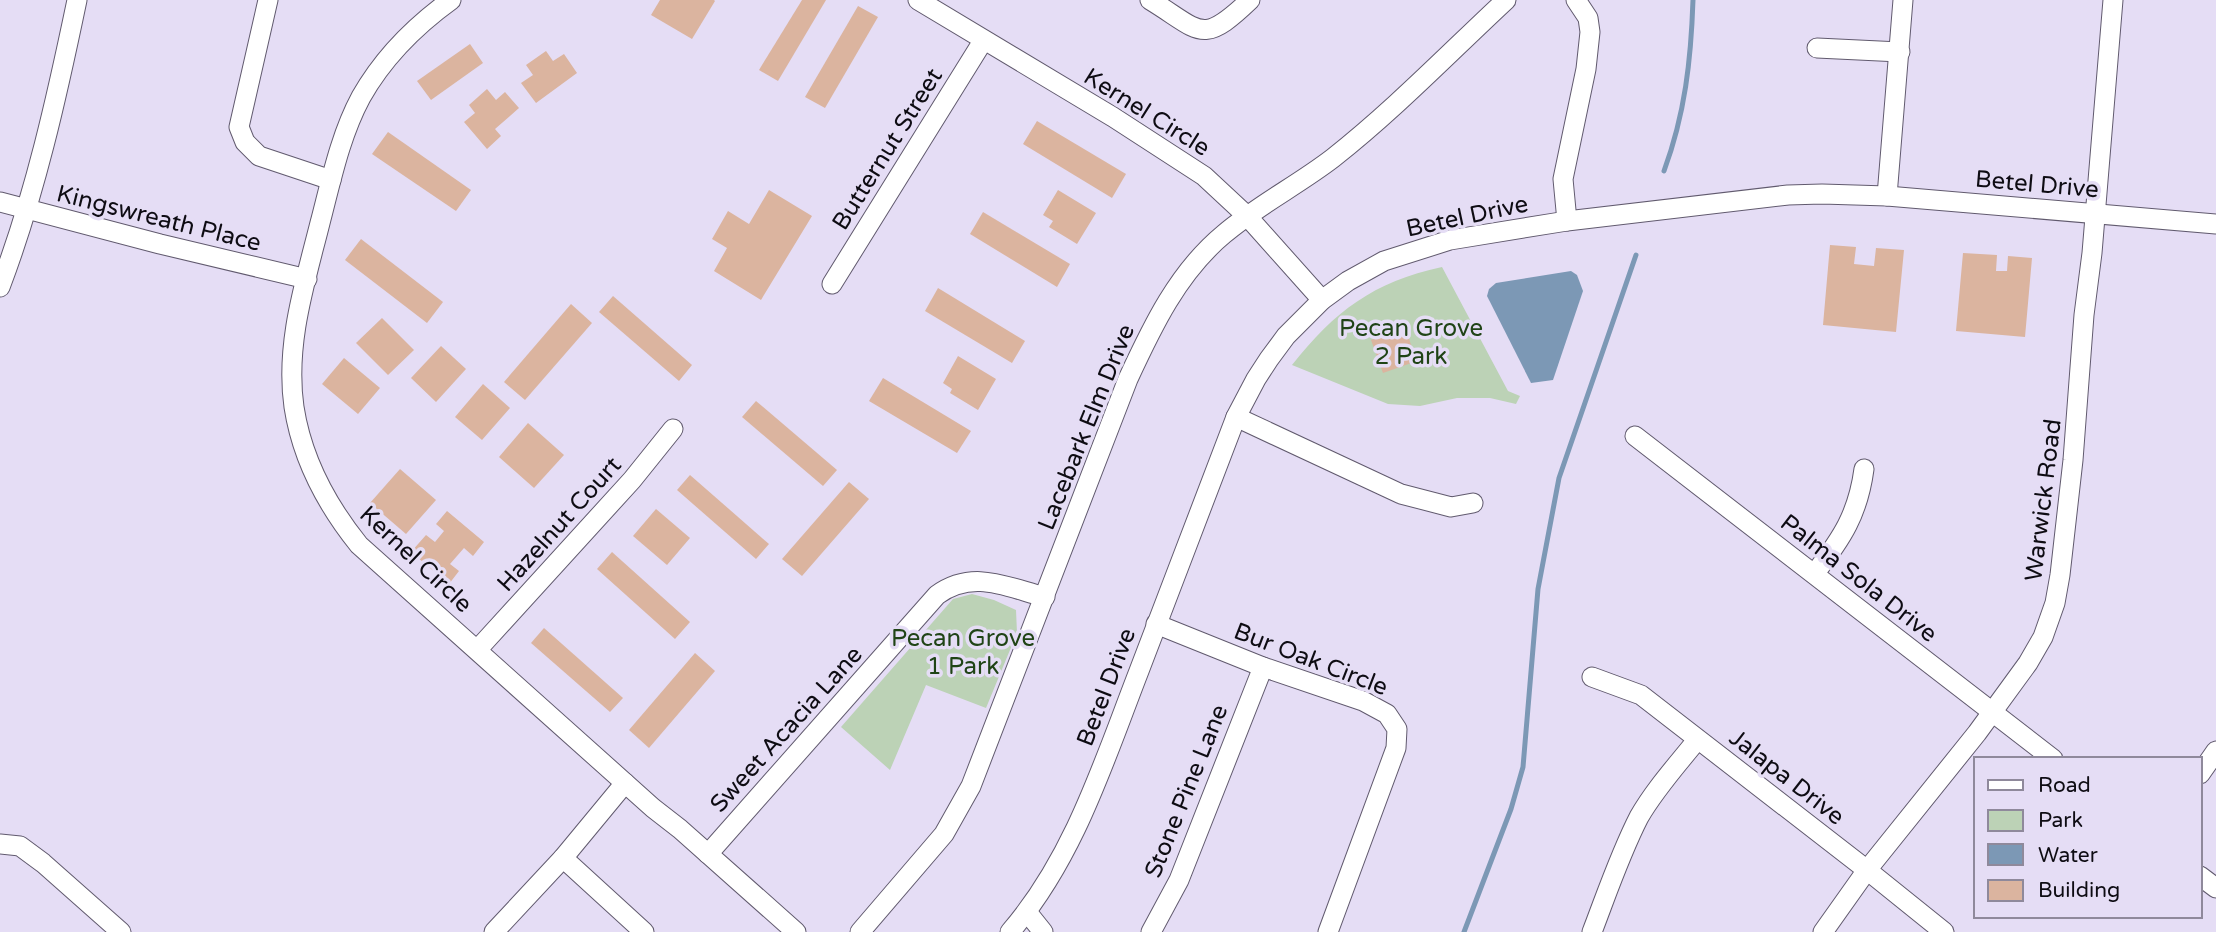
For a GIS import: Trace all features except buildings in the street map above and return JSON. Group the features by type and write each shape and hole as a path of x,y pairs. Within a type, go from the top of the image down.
{"street":[{"path":"0,287 12,256 38,166 77,0"},
{"path":"268,0 239,127 245,142 259,156 331,180"},
{"name":"Kernel Circle","path":"451,0 416,28 388,57 352,116 331,180 293,341 294,410 310,467 340,521 359,545 796,932"},
{"name":"Kernel Circle","path":"918,0 1171,153 1220,189 1322,300"},
{"path":"1150,0 1185,24 1207,30 1227,22 1250,0"},
{"name":"Lacebark Elm Drive","path":"860,932 944,834 971,786 1128,379 1150,330 1173,291 1209,248 1247,216 1332,159 1506,0"},
{"path":"1567,221 1562,191 1563,179 1586,69 1590,32 1588,18 1576,0"},
{"path":"1887,196 1903,0"},
{"name":"Warwick Road","path":"1824,932 1867,870 2028,663 2043,637 2055,603 2073,460 2113,0"},
{"name":"Butternut Street","path":"832,284 983,41"},
{"path":"1817,48 1900,52"},
{"name":"Betel Drive","path":"1010,932 1047,881 1077,828 1236,417 1255,379 1286,336 1322,300 1348,281 1384,261 1450,240 1567,221 1788,195 1887,196 2216,224"},
{"name":"Kingswreath Place","path":"0,202 307,279"},
{"path":"1236,417 1401,495 1451,507 1473,503"},
{"name":"Hazelnut Court","path":"478,649 632,480 673,429"},
{"name":"Palma Sola Drive","path":"1635,436 2050,757"},
{"path":"1815,573 1850,524 1858,503 1864,469"},
{"name":"Sweet Acacia Lane","path":"708,854 937,595 956,583 968,580 985,581 1045,597"},
{"name":"Bur Oak Circle","path":"1157,624 1263,667 1363,701 1387,714 1397,729 1396,748 1328,932"},
{"name":"Stone Pine Lane","path":"1151,932 1178,880 1263,667"},
{"name":"Jalapa Drive","path":"1592,677 1641,695 1944,932"},
{"path":"1592,932 1620,858 1640,816 1672,768 1698,740"},
{"path":"2202,771 2216,751"},
{"path":"494,932 563,858 625,783"},
{"path":"0,844 20,846 121,932"},
{"path":"563,858 644,932"},
{"path":"1027,912 1043,932"}],"green space":[{"name":"Pecan Grove 2 Park","path":"1442,267 1508,391 1520,396 1516,404 1490,398 1457,398 1420,406 1388,404 1292,365 1324,329 1357,301 1396,281"},
{"name":"Pecan Grove 1 Park","path":"972,594 1016,610 1017,633 986,708 926,685 890,770 841,727 953,599"}],"water":[{"path":"1571,271 1577,275 1583,291 1553,380 1531,383 1487,296 1489,289 1496,283"}],"waterway":[{"path":"1664,171 1686,87 1693,0"},
{"path":"1464,932 1511,809 1523,767 1538,589 1559,478 1636,255"}]}
